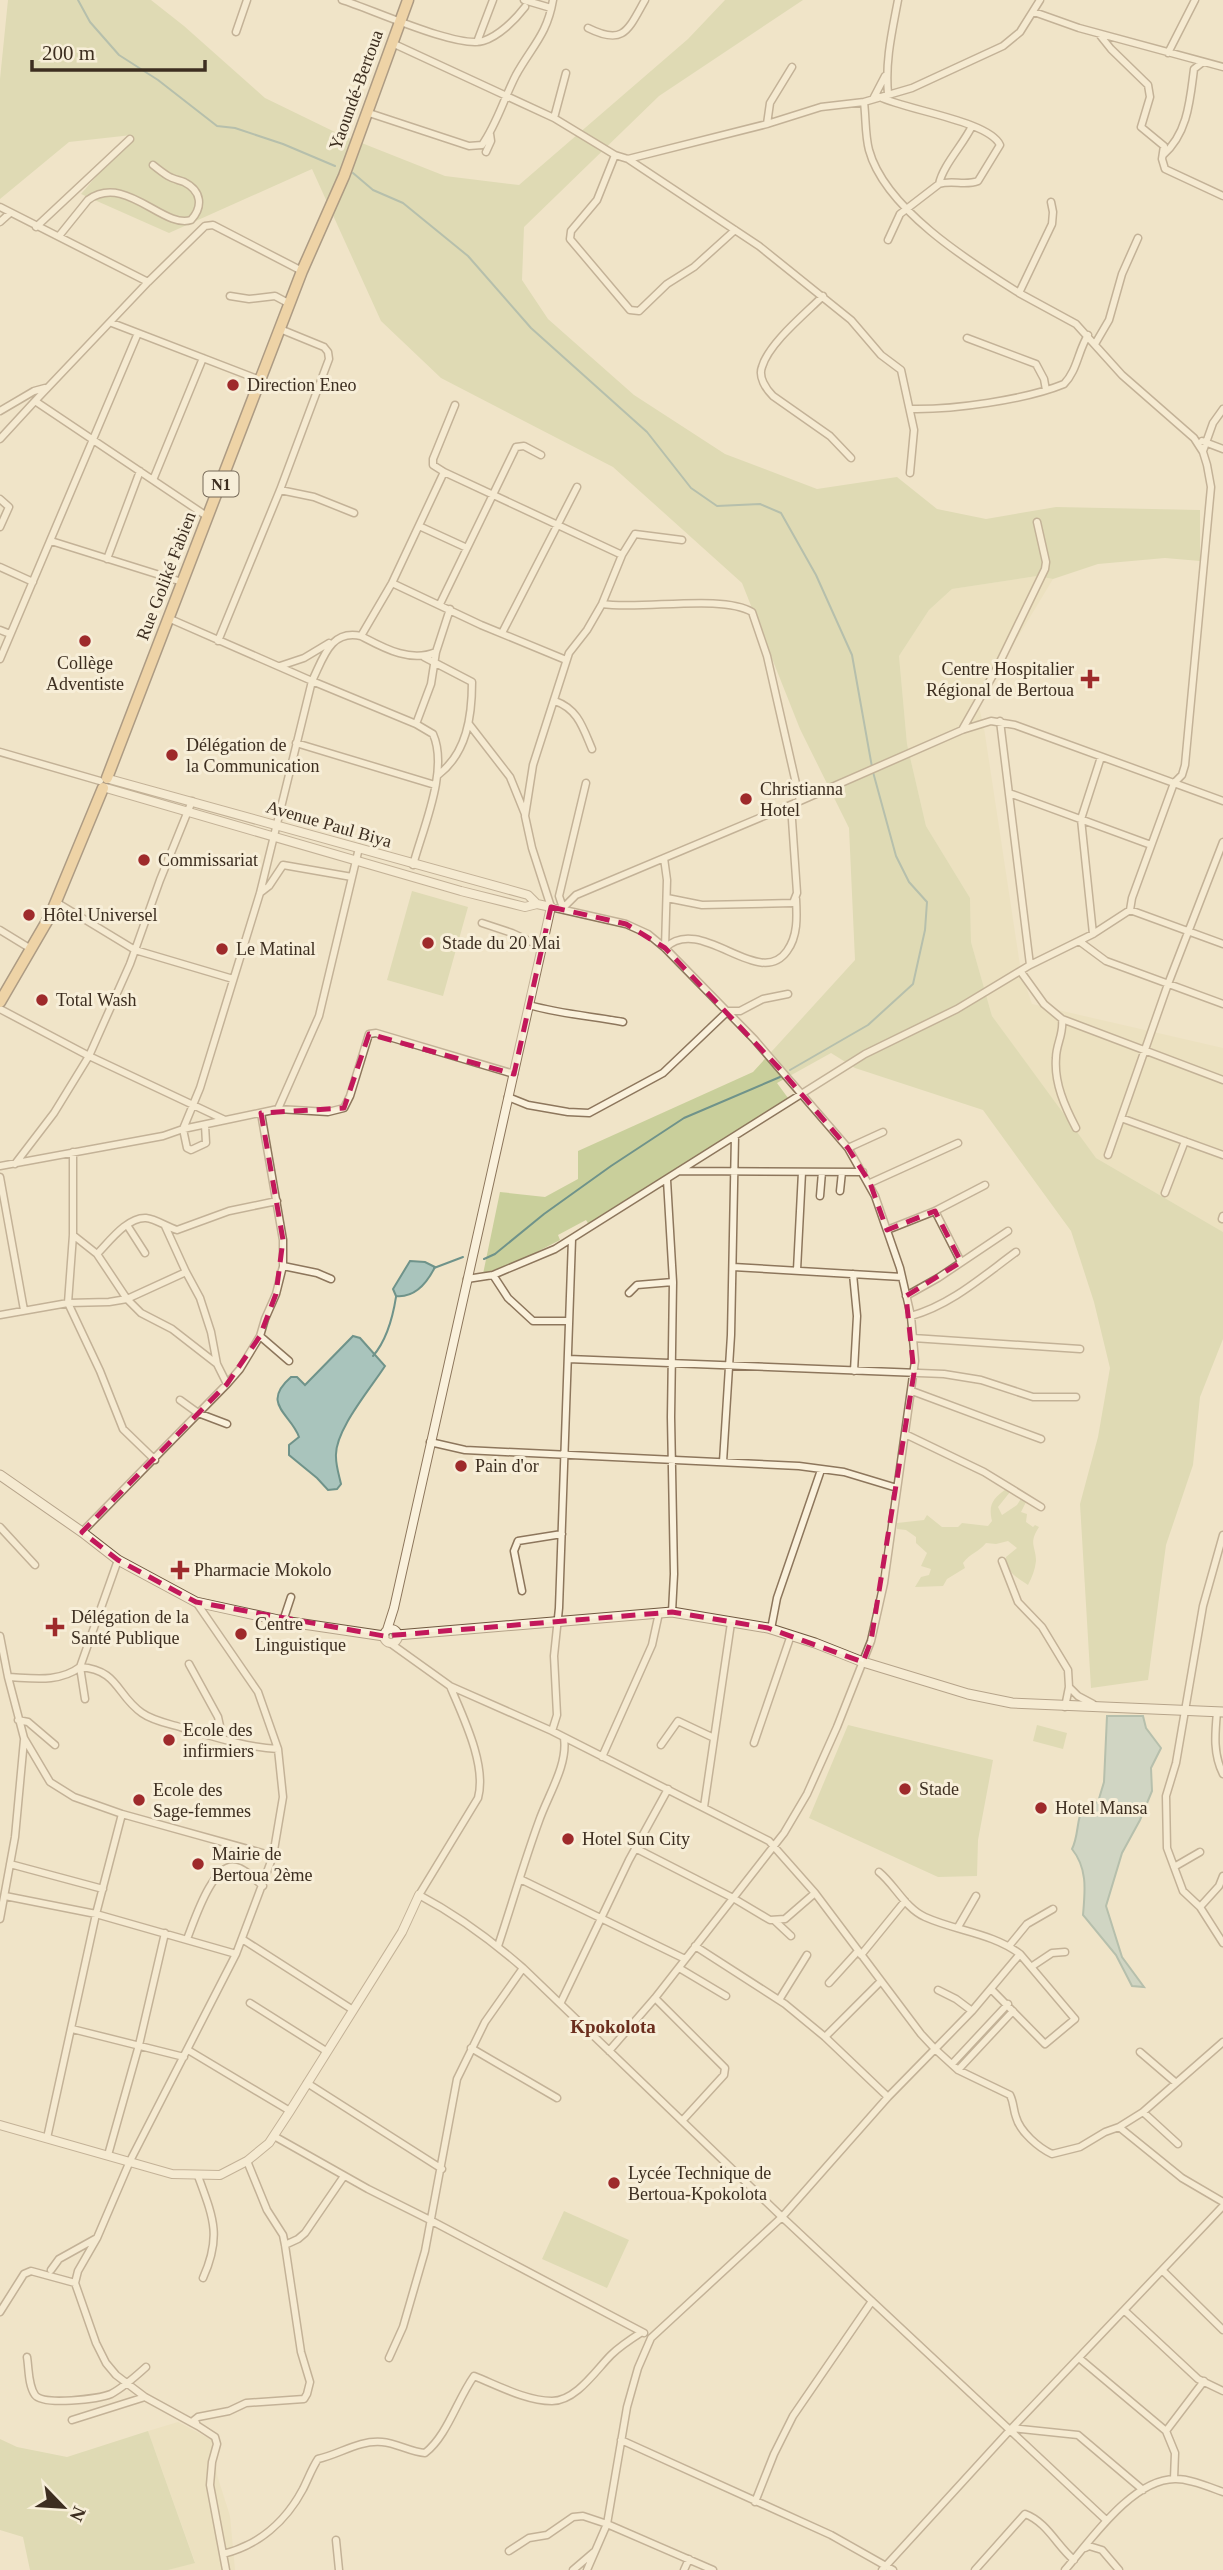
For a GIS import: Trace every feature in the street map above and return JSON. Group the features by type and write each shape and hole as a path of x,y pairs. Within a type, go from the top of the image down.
{"highway":[{"name":"Yaoundé-Bertoua","path":"335,191 344,176 408,0"},
{"name":"Rue Goliké Fabien","path":"105,783 335,191"},
{"name":"N1","path":"0,1002 33,950 56,902 105,783"}],"main road":[{"path":"0,1475 118,1560 196,1602 283,1622 392,1635 672,1612 771,1629 863,1662 968,1694 1012,1703 1220,1712"}],"street":[{"path":"236,32 247,0"},
{"path":"342,0 401,22 471,43 483,41 501,31 517,18 525,4 552,4 538,44 517,74 490,134 482,145 469,146 366,112"},
{"path":"477,42 493,0"},
{"path":"587,28 605,37 618,36 627,29 645,0"},
{"path":"888,94 886,74 889,43 898,0"},
{"path":"628,159 767,124 821,107 864,102 935,79 1003,46 1020,32 1040,0"},
{"path":"1168,54 1195,0"},
{"path":"1034,12 1099,34 1223,67"},
{"path":"1099,34 1148,85 1150,97 1141,127 1164,146 1163,164 1168,172 1223,196"},
{"path":"392,43 554,118 615,155 628,159 735,230 823,296 851,320 881,355 901,370 914,429 910,473"},
{"path":"1163,156 1177,139 1192,94 1194,69 1203,62"},
{"path":"767,124 770,103 792,67"},
{"path":"554,118 566,73"},
{"path":"876,98 886,74"},
{"path":"876,98 972,126 999,141 999,148 978,181 971,184 947,181 939,184 906,208 895,221 888,240"},
{"path":"467,1279 493,1275 555,1249 865,1055 957,1009 1030,965 1093,934 1130,910 1174,782 1182,775 1211,488 1203,452 1194,438 1122,375 1088,335 1067,318 1019,293 943,241 906,208 888,189 874,164 869,150 864,102"},
{"path":"939,184 972,126"},
{"path":"486,152 491,141 490,134"},
{"path":"36,227 130,139"},
{"path":"615,155 597,200 569,235 630,310 639,311 667,284 694,267 735,230"},
{"path":"59,236 94,197 114,193 132,197 178,221 191,220 199,211 200,204 196,193 187,183 169,177 153,165"},
{"path":"1019,293 1052,224 1054,212 1051,202"},
{"path":"0,207 148,282"},
{"path":"0,222 10,213"},
{"path":"0,439 148,282 209,225 302,271"},
{"path":"1096,344 1109,320 1122,274 1138,238"},
{"path":"230,296 249,299 275,296 290,304"},
{"path":"823,296 776,345 765,361 761,373 767,390 830,436 851,458"},
{"path":"112,323 260,380"},
{"path":"218,641 280,490 329,359 324,347 280,329"},
{"path":"0,659 138,333"},
{"path":"910,409 948,409 1064,384 1070,378 1088,335"},
{"path":"967,338 1036,364 1046,390"},
{"path":"153,480 203,358"},
{"path":"0,411 34,391 47,388"},
{"path":"36,401 208,517"},
{"path":"455,405 433,458 433,465 622,555"},
{"path":"1203,452 1205,442 1223,409"},
{"path":"1194,438 1223,449"},
{"path":"440,604 516,447 524,446 541,456"},
{"path":"107,559 140,471"},
{"path":"361,636 392,583 444,472"},
{"path":"502,634 577,486"},
{"path":"280,490 314,497 354,513"},
{"path":"0,499 9,507 0,527"},
{"path":"962,730 997,668 1045,569 1038,522"},
{"path":"419,527 467,548"},
{"path":"526,816 533,765 566,660 602,604 622,555 635,534 682,540"},
{"path":"51,541 183,582"},
{"path":"0,567 33,582"},
{"path":"392,583 502,634 566,660"},
{"path":"602,604 636,607 736,605 752,612 766,656 800,801"},
{"path":"416,724 431,684 436,652 450,609"},
{"path":"168,618 416,724 433,734 438,744 438,775 413,864"},
{"path":"0,630 10,634"},
{"path":"278,667 304,659 342,636 361,636 396,652 424,657 472,682 469,724 462,747 449,767 438,775"},
{"path":"205,1125 206,1143 191,1150 187,1148 183,1129 194,1105 260,893 312,681 330,642"},
{"path":"424,657 436,652"},
{"path":"555,701 568,705 576,714 592,749"},
{"path":"564,908 576,895 962,730 991,721 1000,721 1222,799"},
{"path":"1000,721 1030,965"},
{"path":"469,724 510,777 526,816 531,848 551,907 430,1443 394,1608 392,1635 409,1655 450,1686 552,1731 754,1832 775,1846 815,1893 921,2034 958,2070 1010,2095 1014,2102 1016,2119 1025,2132 1052,2154 1080,2147 1143,2112 1223,2042"},
{"path":"296,743 435,785"},
{"path":"0,752 105,783 188,812 355,860 525,907 537,904 564,908 626,924 648,934 728,1011 848,1149 870,1184 902,1277 911,1316 914,1373 884,1583 871,1641 838,1727 807,1794 775,1846 655,1998 609,2051"},
{"path":"1093,934 1081,819 1101,757"},
{"name":"Avenue Paul Biya","path":"105,783 192,801 528,895 537,904"},
{"path":"564,908 559,896 586,783"},
{"path":"1009,793 1151,845"},
{"path":"15,1164 54,1114 89,1056 135,950 192,801"},
{"path":"665,948 674,939 685,937 719,946 748,959 771,964 781,959 791,945 797,922 795,841 791,805"},
{"path":"1108,1155 1168,984 1223,842"},
{"path":"278,1110 319,1016 359,848"},
{"path":"664,858 667,898 665,948"},
{"path":"260,893 269,886 283,865 352,877"},
{"path":"1213,866 1223,869"},
{"path":"667,898 702,905 769,905 793,903 796,899"},
{"path":"56,902 135,950 233,979"},
{"path":"1130,910 1223,944"},
{"path":"482,923 542,947"},
{"path":"0,930 33,950"},
{"path":"1079,941 1106,961 1223,1004"},
{"path":"1021,972 1044,1004 1062,1019 1223,1080"},
{"path":"508,1097 528,1105 589,1113 663,1073 728,1011 740,1012 762,999 788,994"},
{"path":"529,1005 563,1014 575,1013 623,1022"},
{"path":"0,1009 89,1056 225,1120"},
{"path":"1062,1019 1063,1032 1055,1056 1058,1082 1065,1106 1076,1128"},
{"path":"0,1166 163,1136 183,1129 278,1110 328,1112 344,1108 369,1034 376,1033 513,1074"},
{"path":"82,1532 227,1384 240,1369 260,1336 283,1266 283,1240 261,1113"},
{"path":"1121,1118 1223,1155"},
{"path":"848,1149 883,1132"},
{"path":"723,1462 733,1267 735,1136"},
{"path":"1165,1193 1185,1141"},
{"path":"870,1184 958,1143"},
{"path":"73,1152 73,1235 68,1303 100,1371 123,1429 155,1460"},
{"path":"678,1171 863,1172"},
{"path":"797,1270 802,1172"},
{"path":"821,1196 822,1172"},
{"path":"840,1191 842,1172"},
{"path":"0,1177 24,1310"},
{"path":"667,1180 673,1282 672,1612"},
{"path":"887,1230 935,1211 985,1185"},
{"path":"97,1254 127,1225 141,1218 148,1218 177,1230 229,1211 277,1201"},
{"path":"935,1211 961,1262"},
{"path":"127,1225 145,1252"},
{"path":"165,1226 200,1298 211,1332 217,1364 227,1384"},
{"path":"906,1296 1008,1231"},
{"path":"73,1235 97,1254 127,1299 141,1313 172,1329 217,1364"},
{"path":"552,1731 557,1715 554,1656 562,1534 572,1239"},
{"path":"911,1316 927,1312 949,1300 1016,1252"},
{"path":"283,1266 317,1273 331,1279"},
{"path":"733,1267 902,1277"},
{"path":"0,1315 68,1303 127,1299 186,1272"},
{"path":"853,1274 857,1316 854,1371"},
{"path":"493,1275 508,1298 533,1321 569,1321"},
{"path":"629,1293 637,1284 673,1282"},
{"path":"260,1336 289,1361"},
{"path":"913,1338 1080,1349"},
{"path":"568,1359 914,1373 970,1378 1033,1396 1076,1397"},
{"path":"912,1391 1041,1439"},
{"path":"180,1399 198,1413 228,1424"},
{"path":"905,1434 984,1472 1041,1507"},
{"path":"430,1443 466,1450 672,1462 723,1462 821,1470 864,1477 897,1488"},
{"path":"771,1629 777,1598 821,1470"},
{"path":"0,1527 35,1565"},
{"path":"522,1591 514,1551 518,1541 562,1534"},
{"path":"1223,1535 1206,1593 1176,1763 1166,1796 1167,1848 1183,1891 1200,1907 1223,1943"},
{"path":"85,1699 80,1667 118,1560"},
{"path":"1002,1561 1018,1602 1042,1627 1068,1670 1069,1687 1065,1707"},
{"path":"283,1622 291,1597"},
{"path":"196,1602 258,1692 278,1749 283,1797 273,1856 236,1954 130,2161 75,2283 106,2363 126,2385 215,2437 217,2444 210,2485 226,2570"},
{"path":"602,1758 652,1645 659,1613"},
{"path":"704,1807 731,1623"},
{"path":"754,1743 791,1635"},
{"path":"0,1636 24,1738 50,1782 74,1797 122,1814 273,1856"},
{"path":"189,1664 218,1717 219,1738"},
{"path":"8,1677 46,1679 71,1674 80,1667 91,1668 113,1678 133,1705 148,1716 250,1747 278,1749"},
{"path":"0,2125 172,2174 220,2175 256,2155 274,2136 402,1932 419,1895 478,1798 481,1785 475,1752 450,1686"},
{"path":"1069,1687 1078,1696 1099,1708"},
{"path":"1220,1712 1214,1737 1217,1761 1223,1774"},
{"path":"18,1720 28,1722 42,1731 55,1745"},
{"path":"661,1745 678,1721 714,1738"},
{"path":"0,1919 10,1864 24,1738"},
{"path":"498,1946 559,1770 565,1748 564,1738"},
{"path":"561,2002 635,1848 668,1789"},
{"path":"47,2138 96,1914 122,1814"},
{"path":"635,1848 775,1921 791,1936"},
{"path":"1174,1867 1200,1852"},
{"path":"10,1864 103,1889"},
{"path":"187,1939 207,1892 219,1872 228,1866 236,1867 263,1886"},
{"path":"879,1872 890,1881 905,1901 925,1917 1009,1946 1020,1954 1075,2019 1045,2044 992,1990"},
{"path":"1200,1907 1219,1886 1223,1876"},
{"path":"520,1879 685,1959"},
{"path":"775,1921 785,1919 815,1893"},
{"path":"419,1895 447,1910 498,1946 561,2002 782,2217 1106,2520"},
{"path":"5,1896 96,1914 236,1954"},
{"path":"958,1927 976,1896"},
{"path":"829,1983 860,1953 905,1901"},
{"path":"1009,1946 1027,1924 1053,1909"},
{"path":"108,2155 139,2045 165,1933"},
{"path":"242,1939 353,2010"},
{"path":"695,1946 779,2000 825,2037 888,2097"},
{"path":"1031,1966 1052,1953 1065,1952"},
{"path":"587,2570 607,2524 631,2394 651,2338 782,2217 888,2097 992,1990 1020,1954"},
{"path":"779,2000 807,1955"},
{"path":"389,2358 403,2328 425,2251 457,2079 485,2022 523,1968"},
{"path":"679,1968 726,1996"},
{"path":"825,2037 881,1981"},
{"path":"938,1990 972,2011"},
{"path":"655,1998 724,2068 724,2075 682,2121"},
{"path":"250,2003 326,2051"},
{"path":"952,2064 1008,2004"},
{"path":"958,2070 1013,2011"},
{"path":"72,2029 184,2057"},
{"path":"471,2048 557,2098"},
{"path":"188,2050 290,2111"},
{"path":"1140,2052 1175,2082"},
{"path":"307,2083 442,2169"},
{"path":"1143,2112 1178,2144"},
{"path":"884,2568 1223,2204 1182,2178 1119,2127"},
{"path":"274,2136 344,2176 651,2338"},
{"path":"198,2426 193,2421 198,2417 229,2411 246,2403 304,2399 310,2382 301,2351 288,2243 267,2210 247,2161"},
{"path":"198,2176 213,2223 215,2243 203,2278"},
{"path":"288,2243 304,2233 344,2176"},
{"path":"51,2270 59,2259 97,2238"},
{"path":"0,2312 24,2274 31,2271 75,2283"},
{"path":"1163,2271 1223,2330"},
{"path":"755,2502 793,2416 872,2301"},
{"path":"1125,2311 1198,2379 1223,2391"},
{"path":"223,2554 252,2544 268,2533 302,2491 318,2459 336,2455 367,2442 384,2442 412,2452 425,2453 435,2446 460,2396 474,2376 530,2397 560,2400 573,2393 612,2353 642,2332"},
{"path":"27,2357 30,2383 35,2395 46,2401 106,2396 126,2385 146,2367"},
{"path":"1079,2358 1166,2431 1175,2453 1174,2479"},
{"path":"1166,2431 1205,2381"},
{"path":"72,2420 145,2397"},
{"path":"1011,2429 1078,2435 1143,2490"},
{"path":"621,2440 831,2535 884,2568 893,2570"},
{"path":"1065,2570 1106,2520 1143,2490 1161,2481 1174,2479 1222,2489"},
{"path":"975,2570 1025,2514 1042,2524 1062,2550 1074,2560"},
{"path":"509,2551 529,2538 548,2535 577,2516 607,2524 713,2570"},
{"path":"336,2540 339,2570"},
{"path":"1083,2549 1089,2546 1102,2550 1119,2570"},
{"path":"573,2570 596,2551"},
{"path":"684,2570 689,2559"}],"highlighted area":[{"path":"551,907 626,924 665,948 779,1068 848,1148 870,1183 887,1230 935,1211 961,1262 906,1296 914,1373 871,1641 863,1662 768,1628 672,1612 384,1636 196,1602 118,1560 82,1532 227,1384 260,1336 276,1294 283,1240 261,1113 344,1108 369,1034 514,1074"}],"shaded area":[{"path":"1037,576 1053,579 978,703 1021,972 1032,1004 1223,1048 1223,1232 1096,1158 1059,1110 992,1016 971,942 970,898 926,826 907,744 899,656 929,610 952,589"},
{"path":"178,2422 214,2441 217,2475 230,2516 235,2570 168,2570 195,2562 148,2431"}],"green space":[{"path":"8,0 151,0 265,98 339,134 445,176 519,185 688,39 725,0 803,0 659,96 524,227 522,280 548,319 634,395 725,454 817,489 897,477 937,509 986,519 1056,507 1200,510 1200,561 1165,558 1098,564 1053,579 1037,576 952,589 929,610 899,656 907,744 926,826 970,898 971,942 992,1016 1096,1158 1223,1232 1223,1339 1200,1397 1193,1465 1166,1545 1148,1680 1091,1688 1080,1504 1098,1437 1110,1368 1094,1302 1071,1231 983,1110 855,1068 831,1053 777,1083 788,1098 589,1225 586,1220 558,1235 560,1240 523,1259 483,1274 500,1192 545,1197 578,1179 578,1151 753,1072 855,960 849,828 800,729 742,583 613,467 441,378 381,321 312,169 169,233 81,194 132,135 69,142 0,199 0,79"},
{"name":"Stade du 20 Mai","path":"412,891 468,907 443,996 387,980"},
{"path":"1006,1489 1010,1492 998,1507 1002,1515 1017,1505 1022,1497 1027,1500 1021,1512 1027,1514 1026,1522 1033,1527 1039,1527 1033,1541 1036,1564 1028,1585 1008,1567 1006,1557 1017,1548 1008,1541 986,1543 963,1563 965,1568 947,1579 943,1586 915,1587 921,1577 929,1575 931,1569 921,1566 927,1553 916,1543 916,1537 906,1530 897,1529 897,1523 924,1520 927,1515 942,1527 958,1527 962,1523 988,1526 992,1521 993,1502"},
{"name":"Stade","path":"848,1725 993,1760 978,1840 977,1876 938,1877 809,1818"},
{"path":"1037,1725 1067,1733 1063,1749 1033,1741"},
{"path":"564,2211 629,2240 607,2288 542,2259"},
{"path":"148,2431 195,2563 168,2570 30,2570 23,2537 0,2530 0,2439 17,2447 67,2457"}],"water":[{"path":"410,1261 425,1262 435,1267 415,1292 396,1296 393,1289"},
{"path":"353,1336 360,1338 385,1366 354,1410 341,1435 336,1457 341,1484 337,1489 328,1490 289,1455 289,1445 299,1437 280,1408 278,1395 291,1377 297,1377 305,1385"},
{"path":"1107,1716 1143,1716 1146,1728 1161,1748 1151,1768 1152,1791 1122,1853 1106,1906 1122,1957 1144,1987 1132,1986 1116,1955 1083,1915 1083,1872 1072,1849 1083,1807 1098,1802 1104,1782"}],"waterway":[{"path":"78,0 90,22 119,55 158,80 217,126 235,128 283,144 335,166"},
{"path":"353,173 373,190 403,203 468,256 531,328 647,432 691,488 717,506 760,504 781,513 816,575 852,655 872,767"},
{"path":"790,1070 868,1025 913,984 925,930 927,902 909,882 896,856 873,772"},
{"path":"484,1259 495,1254 544,1214 611,1166 684,1118 780,1077"},
{"path":"434,1268 463,1257"},
{"path":"373,1356 388,1328 396,1297"}],"place":[{"name":"Direction Eneo","path":"233,385"},
{"name":"Collège Adventiste","path":"85,641"},
{"name":"Centre Hospitalier Régional de Bertoua","path":"1090,679"},
{"name":"Délégation de la Communication","path":"172,755"},
{"name":"Christianna Hotel","path":"746,799"},
{"name":"Commissariat","path":"144,860"},
{"name":"Hôtel Universel","path":"29,915"},
{"name":"Stade du 20 Mai","path":"428,943"},
{"name":"Le Matinal","path":"222,949"},
{"name":"Total Wash","path":"42,1000"},
{"name":"Pain d'or","path":"461,1466"},
{"name":"Pharmacie Mokolo","path":"180,1570"},
{"name":"Délégation de la Santé Publique","path":"55,1627"},
{"name":"Centre Linguistique","path":"241,1634"},
{"name":"Ecole des infirmiers","path":"169,1740"},
{"name":"Stade","path":"905,1789"},
{"name":"Ecole des Sage-femmes","path":"139,1800"},
{"name":"Hotel Mansa","path":"1041,1808"},
{"name":"Hotel Sun City","path":"568,1839"},
{"name":"Mairie de Bertoua 2ème","path":"198,1864"},
{"name":"Lycée Technique de Bertoua-Kpokolota","path":"614,2183"}],"district":[{"name":"Kpokolota","path":"613,2026"}]}
